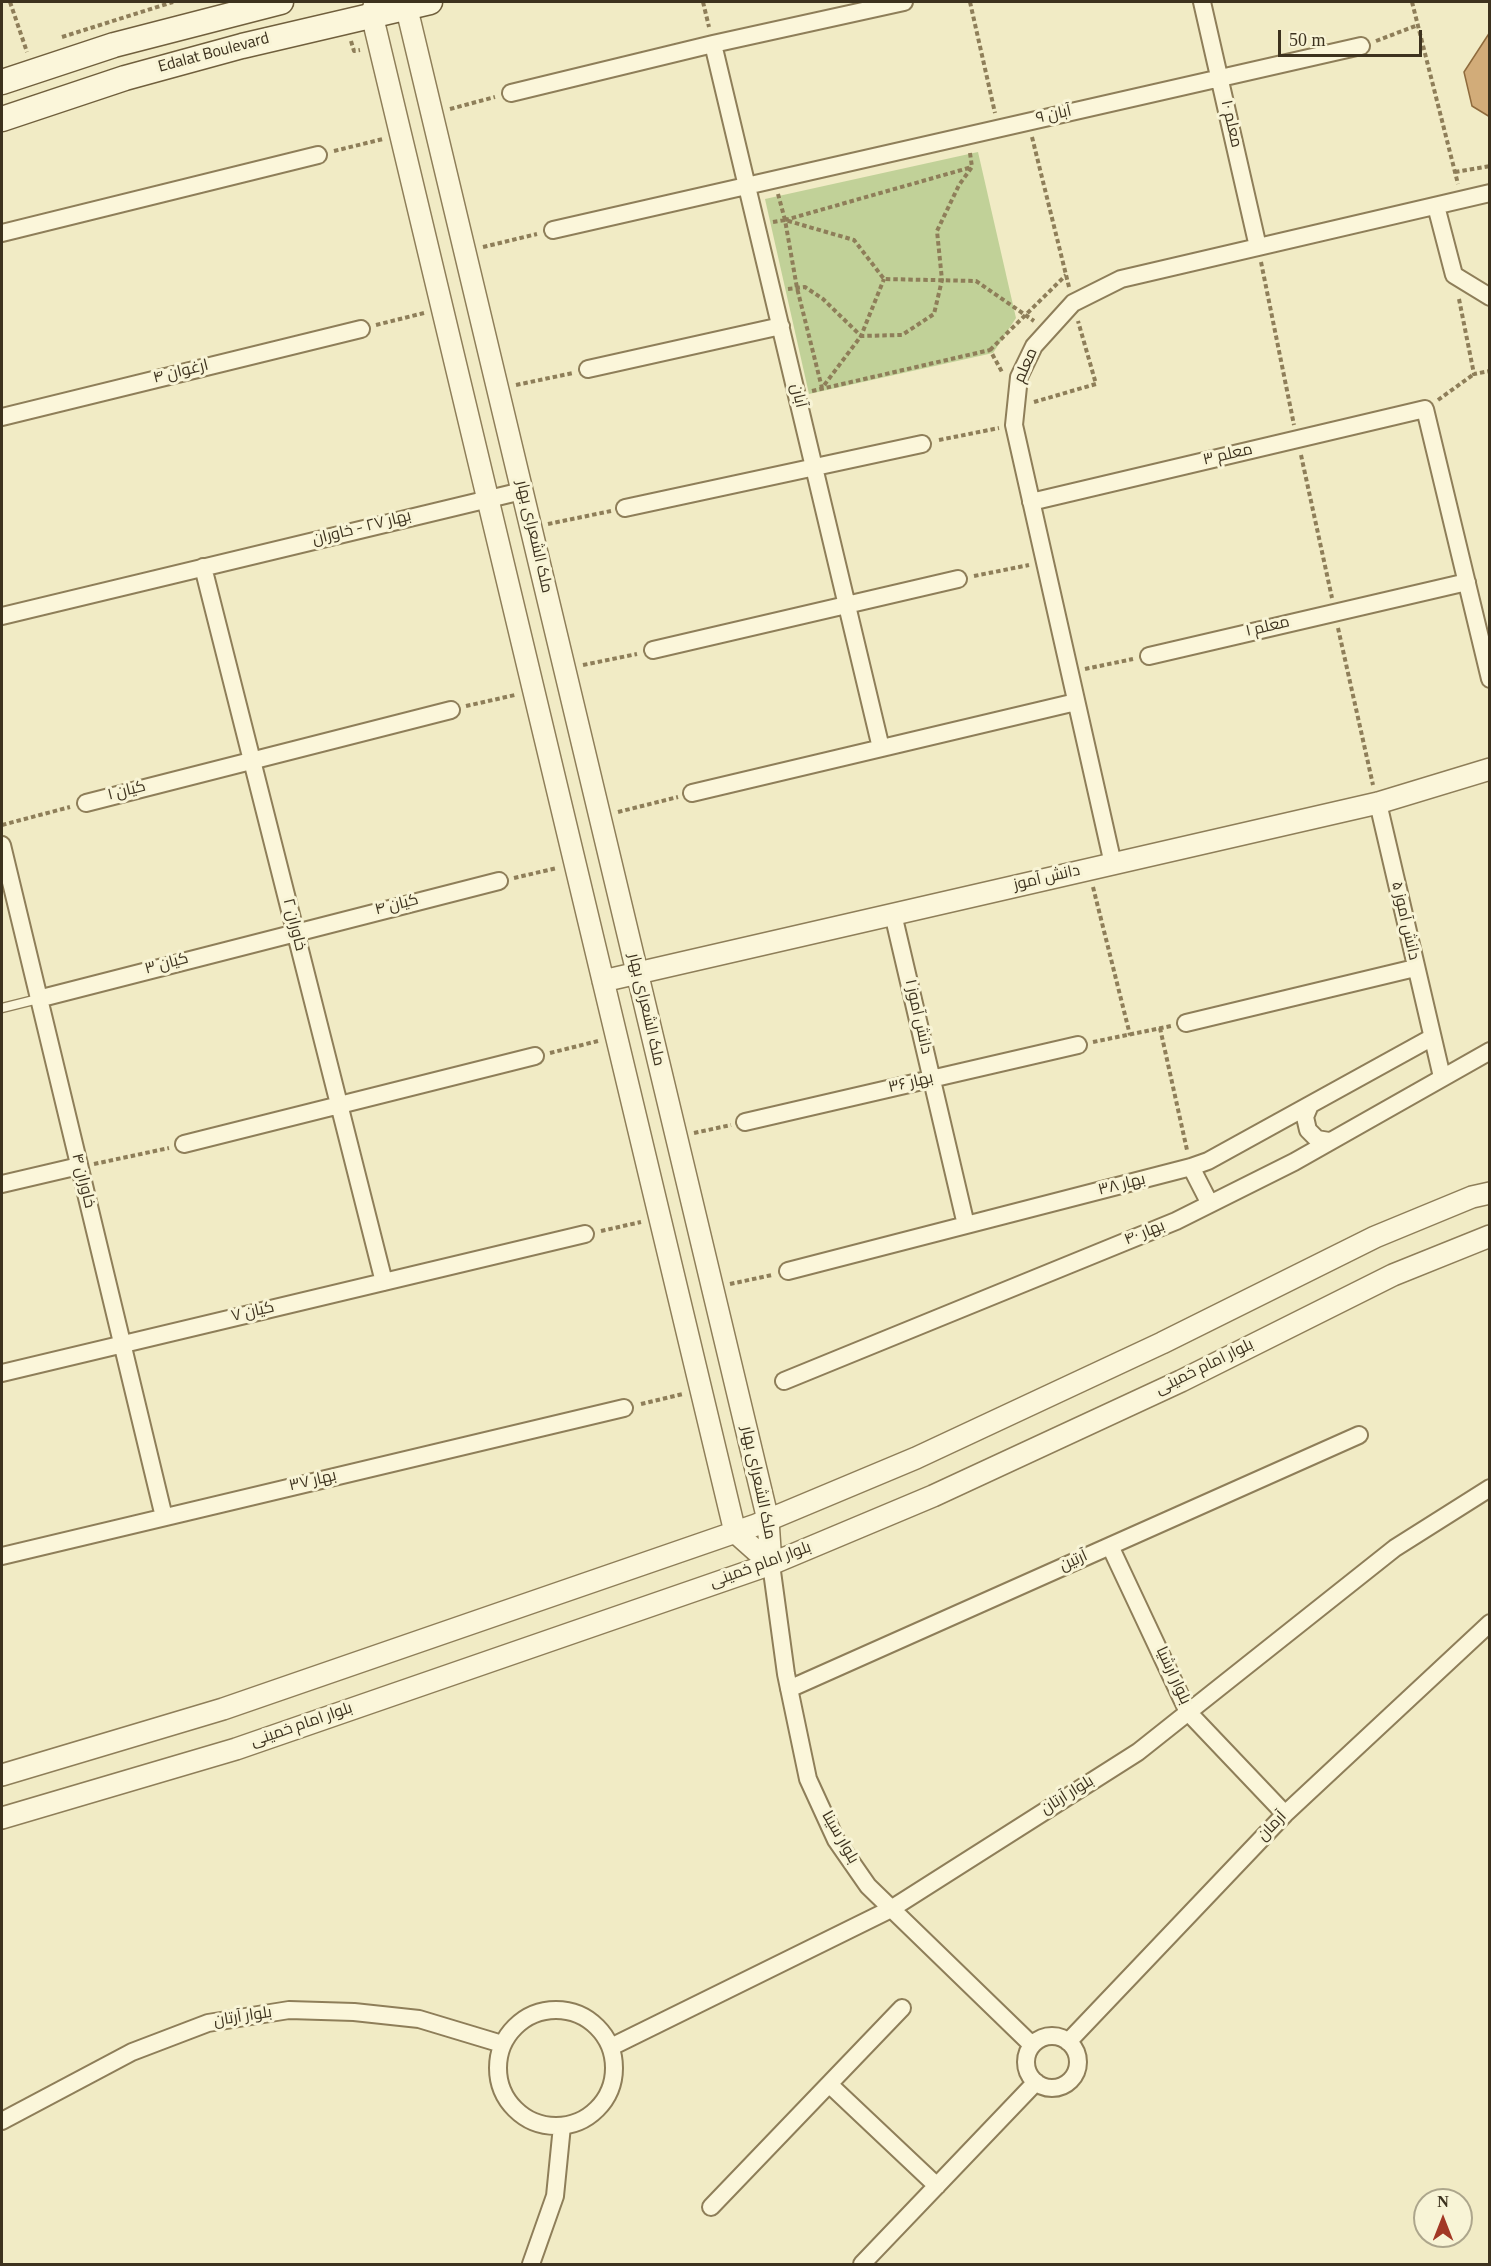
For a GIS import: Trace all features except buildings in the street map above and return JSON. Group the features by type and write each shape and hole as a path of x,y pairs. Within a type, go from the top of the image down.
{"main road":[{"name":"Edalat Boulevard","path":"2,82 30,61 114,45 281,2"},
{"name":"Edalat Boulevard","path":"2,119 124,78 374,8 430,2"}],"street":[{"path":"511,93 714,44 904,2"},
{"name":"معلم ۱۰","path":"1202,2 1258,247"},
{"name":"ملک الشعرای بهار","path":"404,4 768,1520 771,1564"},
{"name":"ملک الشعرای بهار","path":"374,8 401,135 735,1532 771,1564"},
{"name":"آبان","path":"714,44 881,748"},
{"name":"آبان ۹","path":"553,230 1361,46"},
{"path":"2,233 318,155"},
{"name":"معلم","path":"1113,864 1014,425 1019,377 1034,346 1073,303 1121,279 1490,193"},
{"path":"1436,206 1454,275 1490,297"},
{"path":"588,369 781,326"},
{"name":"ارغوان ۴","path":"2,417 361,329"},
{"path":"1425,409 1490,679"},
{"name":"معلم ۳","path":"1030,502 1425,409"},
{"path":"625,508 922,444"},
{"name":"بهار ۲۷ - خاوران","path":"2,616 522,490"},
{"name":"خاوران ۲","path":"203,567 384,1282"},
{"path":"653,650 958,579"},
{"name":"معلم ۱","path":"1149,656 1467,582"},
{"path":"692,793 1076,702"},
{"name":"کیان ۱","path":"86,803 451,710"},
{"name":"دانش آموز","path":"603,981 1377,803 1490,769"},
{"name":"دانش آموز ۵","path":"1377,803 1442,1077"},
{"name":"خاوران ۴","path":"2,845 164,1517"},
{"name":"کیان ۴","path":"295,932 499,881"},
{"name":"دانش آموز ۱","path":"893,914 966,1225"},
{"name":"کیان ۳","path":"38,999 295,932"},
{"path":"1186,1023 1415,968"},
{"name":"بهار ۳۸","path":"788,1271 1208,1161 1431,1038"},
{"name":"بهار ۳۶","path":"745,1122 1078,1045"},
{"name":"بهار ۴۰","path":"784,1381 1166,1226 1329,1141 1489,1051"},
{"path":"184,1144 535,1056"},
{"path":"1310,1105 1305,1117 1308,1130 1317,1139 1329,1141"},
{"path":"2,1184 79,1166"},
{"path":"1191,1167 1210,1204"},
{"path":"2,1775 223,1709 768,1520 916,1458 1162,1343 1376,1237 1472,1197 1490,1193"},
{"name":"کیان ۷","path":"2,1373 585,1234"},
{"name":"بلوار امام خمینی","path":"2,1818 236,1749 771,1564 933,1496 1181,1381 1393,1275 1490,1236"},
{"name":"بهار ۳۷","path":"2,1556 624,1408"},
{"name":"آرتین","path":"789,1689 1359,1435"},
{"name":"بلوار آرتان","path":"610,2047 891,1909 1138,1752 1395,1548 1490,1488"},
{"name":"بلوار ارشیا","path":"1110,1546 1188,1712 1285,1814"},
{"name":"بلوار سینا","path":"771,1564 789,1689 808,1779 836,1840 868,1886 1032,2045"},
{"name":"آرمان","path":"1068,2042 1285,1814 1490,1623"},
{"path":"711,2207 902,2008"},
{"path":"549,2009 580,2014 593,2022 610,2047 614,2061 614,2077 610,2091 602,2105 577,2122 562,2126 532,2121 508,2102 497,2074 502,2044 521,2020 549,2009"},
{"name":"بلوار آرتان","path":"2,2121 132,2052 208,2023 289,2010 354,2012 419,2019 502,2044"},
{"path":"1049,2036 1068,2042 1078,2059 1072,2078 1055,2088 1036,2082 1026,2065 1032,2045 1049,2036"},
{"path":"862,2265 1036,2082"},
{"path":"830,2085 937,2186"},
{"path":"531,2265 555,2196 562,2126"}],"lane":[{"path":"2,1008 38,999"}],"path":[{"path":"10,2 30,61"},
{"path":"57,39 173,2"},
{"path":"703,2 714,44"},
{"path":"970,2 999,129"},
{"path":"1412,2 1462,200"},
{"path":"1361,46 1418,25"},
{"path":"30,61 36,46"},
{"path":"18,53 30,61"},
{"path":"432,114 511,93"},
{"path":"990,350 1015,399 1096,384 1073,303 1029,122"},
{"path":"318,155 401,135"},
{"path":"772,291 805,287 823,299 861,336 902,335 934,314 942,280 937,231 958,186 972,167 967,136"},
{"path":"1455,172 1490,166"},
{"path":"757,225 785,220 972,167"},
{"path":"774,179 785,220 796,288 822,388"},
{"path":"785,220 854,240 884,279"},
{"path":"465,252 553,230"},
{"path":"1258,247 1297,439"},
{"path":"797,394 990,350 1066,275"},
{"path":"1454,275 1474,374"},
{"path":"884,279 976,281 1047,330"},
{"path":"822,388 861,336 884,279"},
{"path":"361,329 442,308"},
{"path":"498,390 588,369"},
{"path":"1425,409 1474,374 1490,371"},
{"path":"922,444 1014,425"},
{"path":"531,528 625,508"},
{"path":"958,579 1044,562"},
{"path":"564,669 653,650"},
{"path":"1070,673 1149,656"},
{"path":"451,710 533,691"},
{"path":"600,816 692,793"},
{"name":"کیان ۱","path":"2,825 86,803"},
{"path":"499,881 575,864"},
{"path":"1089,870 1130,1035"},
{"path":"1078,1045 1186,1023"},
{"path":"1160,1028 1191,1167"},
{"path":"535,1056 616,1037"},
{"path":"676,1137 745,1122"},
{"path":"79,1166 184,1144"},
{"path":"585,1234 659,1218"},
{"path":"712,1288 788,1271"},
{"path":"624,1408 701,1390"}],"green space":[{"path":"978,152 1016,318 993,353 809,394 765,199"}]}
